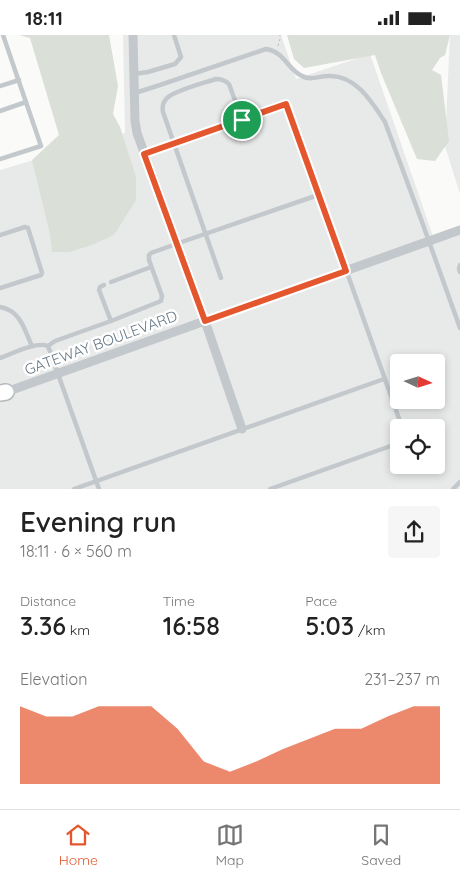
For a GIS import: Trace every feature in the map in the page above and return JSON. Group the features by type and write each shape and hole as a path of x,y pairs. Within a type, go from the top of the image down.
{"street":[{"path":"133,35 136,128 242,429"},
{"name":"GATEWAY BOULEVARD","path":"3,393 460,230"}],"lane":[{"path":"0,159 40,146 3,35"},
{"path":"134,75 175,64 181,57 174,35"},
{"path":"134,93 266,49 272,49 285,59 296,73 305,78 342,77 354,84 366,95 385,123 460,329"},
{"path":"222,278 162,112 162,107 166,98 175,93 216,79 229,84 242,120"},
{"path":"0,86 19,80"},
{"path":"0,111 26,102"},
{"path":"144,154 286,104 399,419"},
{"path":"48,346 55,341 161,301 162,296 151,267 149,255 318,195"},
{"path":"0,235 25,227 28,228 42,273 41,275 0,288"},
{"path":"460,265 460,272"},
{"path":"111,282 151,267"},
{"path":"104,285 99,290 111,321"},
{"path":"0,307 10,309 20,318 32,346"},
{"path":"0,358 32,346 42,344 48,346"},
{"path":"48,346 99,489"},
{"path":"74,489 384,379"},
{"path":"270,489 390,446"},
{"path":"453,489 460,482"}],"path":[{"path":"276,52 280,35"}],"shaded area":[{"path":"19,35 109,35 118,86 113,114 120,127 136,177 136,200 114,235 92,245 69,252 52,252 50,234 32,160 59,135 30,38"},
{"path":"123,35 281,35 296,79 370,54 434,239 460,230 460,489 0,489 0,170 125,133"},
{"path":"287,35 450,35 445,55 440,58 432,70 441,75 449,141 435,161 417,159 375,55 304,68 294,59"},
{"path":"450,35 460,35 460,194 445,146"}],"route":[{"path":"286,104 346,271 205,321 144,154 242,120 286,104"}]}
